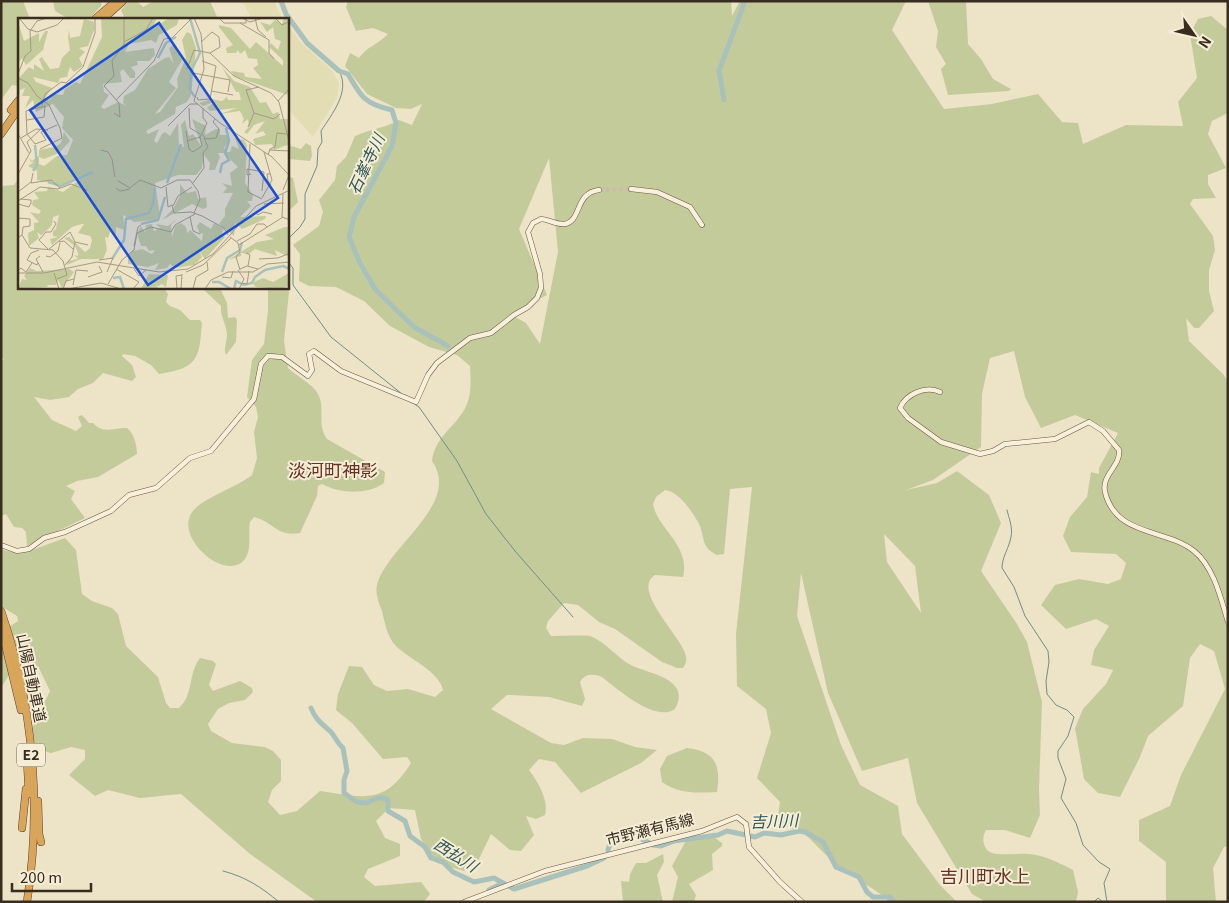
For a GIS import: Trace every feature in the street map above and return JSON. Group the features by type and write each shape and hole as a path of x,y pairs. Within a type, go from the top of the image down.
{"highway":[{"path":"97,18 116,1"},
{"path":"104,18 123,1"},
{"path":"1,125 18,101"},
{"path":"1,134 18,109"},
{"name":"山陽自動車道","path":"1,611 19,673 28,726 34,815 27,902"},
{"name":"山陽自動車道","path":"1,627 14,675 26,756 29,835 22,902"},
{"path":"28,726 38,793 39,834 41,842"},
{"path":"22,828 26,791 26,756"}],"street":[{"path":"1,545 17,551 29,549 44,538 65,532 111,511 129,494 156,488 190,458 211,451 254,399 261,364 268,356 282,357 308,376 312,370 309,354 314,352 341,371 416,402 428,375 437,363 470,338 491,333 532,304 536,298 541,282 528,232 533,223 541,219 561,224 574,220 584,197 592,191 599,190"},
{"path":"631,190 657,192 690,207 702,225"},
{"path":"940,392 934,389 920,391 906,398 900,408 908,418 941,442 970,452 988,453 1005,444 1055,439 1089,422 1103,430 1119,450 1118,461 1108,475 1105,487 1108,501 1115,512 1136,529 1178,542 1196,553 1212,576 1228,622"},
{"name":"市野瀬有馬線","path":"464,902 569,864 702,831 732,818 743,820 748,830 749,847 802,902"}],"shaded area":[{"path":"235,1 274,1 282,18 246,18 250,16 244,4"},
{"path":"289,26 300,42 332,71 339,83 337,98 313,137 289,110"}],"green space":[{"path":"1,1 23,1 30,18 18,18 18,86 12,85 1,103"},
{"path":"53,1 102,1 101,6 90,18 67,18 55,11"},
{"path":"129,1 137,1 143,7 154,1 210,1 218,18 125,18 121,10"},
{"path":"348,1 731,1 732,16 740,1 906,1 892,30 944,109 992,104 1038,94 1062,122 1078,123 1083,144 1126,125 1183,126 1178,102 1197,78 1190,34 1198,19 1211,16 1228,30 1228,113 1212,121 1208,134 1226,168 1208,175 1208,184 1216,198 1193,199 1190,204 1213,236 1215,250 1209,270 1209,291 1214,311 1199,328 1194,328 1186,318 1189,341 1224,375 1228,382 1228,846 1224,847 1213,868 1216,902 1166,902 1166,862 1139,841 1139,820 1170,806 1181,775 1225,689 1214,651 1200,644 1190,658 1183,706 1148,736 1120,797 1098,793 1084,779 1075,728 1083,709 1106,684 1113,670 1091,665 1094,650 1109,626 1096,619 1066,629 1041,605 1055,585 1079,579 1108,584 1121,579 1126,563 1116,554 1071,552 1063,536 1070,517 1087,497 1091,472 1099,474 1099,468 1118,433 1075,415 1041,428 1025,397 1014,351 990,358 982,394 981,447 933,480 906,490 937,483 957,471 989,495 1001,523 981,571 1027,642 1042,702 1040,815 1030,838 1005,830 986,830 984,843 985,847 992,853 1040,856 1073,870 1078,892 1076,902 986,902 972,894 917,803 908,758 862,771 828,693 801,573 797,616 841,745 860,785 898,806 902,834 940,885 957,902 888,902 885,897 835,864 806,835 777,822 780,802 757,778 771,733 766,709 737,686 736,634 752,487 730,489 724,554 717,555 708,549 700,526 686,504 676,494 665,490 656,497 653,504 660,521 678,547 684,566 683,577 655,575 649,582 649,592 660,615 683,649 686,663 683,668 677,668 662,662 615,629 599,622 578,605 564,603 548,621 546,628 551,636 590,636 631,665 666,679 678,690 679,699 675,709 667,712 658,712 648,708 637,703 602,677 593,675 585,677 580,682 585,699 582,706 549,697 507,695 491,709 551,743 564,745 583,738 612,739 635,747 657,750 641,763 581,793 555,762 539,759 529,770 542,791 546,809 545,815 536,819 526,816 534,835 521,851 510,850 491,834 478,861 464,871 437,863 421,839 415,810 389,808 376,821 385,838 400,844 400,856 368,869 364,877 375,886 421,882 430,894 424,902 317,902 250,854 181,794 140,798 108,790 95,796 69,775 85,759 85,750 71,747 51,753 40,748 34,742 32,734 34,725 50,691 39,668 27,661 9,675 1,688 1,632 18,621 17,616 1,606 1,549 17,552 25,551 65,538 76,550 82,594 92,601 112,608 118,614 126,646 158,677 166,703 170,708 179,708 184,702 196,664 200,658 213,661 216,664 209,685 213,691 240,681 252,688 253,692 245,700 229,703 218,709 208,724 211,731 232,743 265,747 273,751 281,760 281,781 272,790 268,802 280,815 297,811 320,791 361,796 382,792 401,777 411,763 407,757 383,759 352,723 336,710 338,694 349,666 362,667 374,685 387,691 408,689 435,697 443,690 436,677 430,671 402,651 390,638 378,598 377,585 383,570 420,524 430,509 437,493 439,477 432,461 434,453 440,440 466,407 470,390 470,366 457,355 429,347 390,326 364,301 336,287 309,286 299,281 300,254 293,245 319,226 323,212 319,200 335,180 337,166 346,157 355,136 399,120 412,125 422,104 411,109 396,108 367,94 345,66 350,53 359,58 366,50 388,34 373,28 356,31 346,7","holes":["549,158 558,252 540,344 526,323 510,314 547,295 519,229","884,534 915,566 921,613 887,562"]},
{"path":"928,1 966,1 968,44 981,59 993,79 1011,89 1009,91 948,95 941,69 946,64 936,47 938,31"},
{"path":"306,143 311,146 312,156 310,161 289,159 289,145 301,149"},
{"path":"289,176 293,178 298,202 289,211"},
{"path":"18,179 18,289 165,289 168,294 166,302 170,306 180,310 190,320 200,320 202,323 198,353 189,364 182,368 159,374 151,365 135,356 123,354 122,356 132,365 136,377 132,381 103,373 93,383 78,389 69,397 50,400 34,397 52,420 76,431 82,426 78,417 82,415 89,423 93,423 101,429 127,428 135,440 137,454 98,477 77,481 66,486 75,491 71,499 85,518 27,546 26,532 22,528 14,527 6,514 1,516 1,361 4,359 1,357 1,186 14,185"},
{"path":"200,289 220,289 227,303 228,318 235,317 237,320 236,342 226,355 227,331 221,306 204,290"},
{"path":"268,289 289,289 284,341 288,368 316,390 321,405 322,427 327,439 385,472 384,483 370,490 353,492 337,490 322,484 318,486 317,496 300,533 292,534 280,531 261,519 254,517 250,522 249,546 245,559 236,565 226,566 204,554 195,544 190,533 188,521 198,506 252,475 257,458 254,432 258,417 256,407 247,397 252,360 264,344 268,310"},
{"path":"687,748 704,752 714,761 718,775 717,792 681,791 662,782 660,769 667,756"},
{"path":"711,835 722,843 722,846 712,854 713,870 689,884 696,895 694,902 672,902 678,877 672,866 687,839"},
{"path":"663,854 664,862 657,875 663,902 623,902 621,881 629,882 630,874 636,863 646,863"}],"waterway":[{"name":"石峯寺川","path":"281,1 289,18"},
{"path":"724,100 719,71 745,1"},
{"name":"石峯寺川","path":"289,18 307,43 339,71 348,74 365,98 376,105 392,110 396,123 392,146 354,217 349,237 359,261 375,289 414,327 448,346"},
{"path":"289,238 305,219 305,194 317,166 318,149 322,142 321,131 339,102 343,86 339,71"},
{"path":"289,263 293,268 293,285 331,337 402,394"},
{"path":"413,403 419,407 457,461 486,514 515,551 573,617"},
{"path":"1007,510 1011,533 1002,568 1014,587 1025,616 1048,651 1047,694 1056,705 1067,710 1074,717 1068,736 1058,751 1058,758 1066,779 1061,798 1076,823 1083,845 1099,862 1110,869 1104,883 1107,902"},
{"name":"西払川","path":"311,708 317,718 332,733 343,748 347,771 344,780 344,793 357,802 367,803 380,798 388,800 388,811 405,821 410,836 425,847 431,858 443,862 453,872 474,882 494,878 503,883"},
{"name":"吉川川","path":"653,845 661,846 674,841 718,835 727,831 755,837 764,833 781,835 799,831 805,832 823,842 836,867 859,877 867,892 873,897 890,897 895,902"},
{"name":"吉川川","path":"608,850 612,841 619,835 639,833 643,840 648,842"},
{"name":"吉川川","path":"489,890 503,883 514,889 587,866 604,858"},
{"path":"223,871 253,883 279,902"},
{"path":"1094,902 1098,898 1103,902"}],"tunnel":[{"path":"599,190 631,189"}],"district":[{"name":"淡河町神影","path":"333,471"},
{"name":"吉川町水上","path":"985,877"}]}
